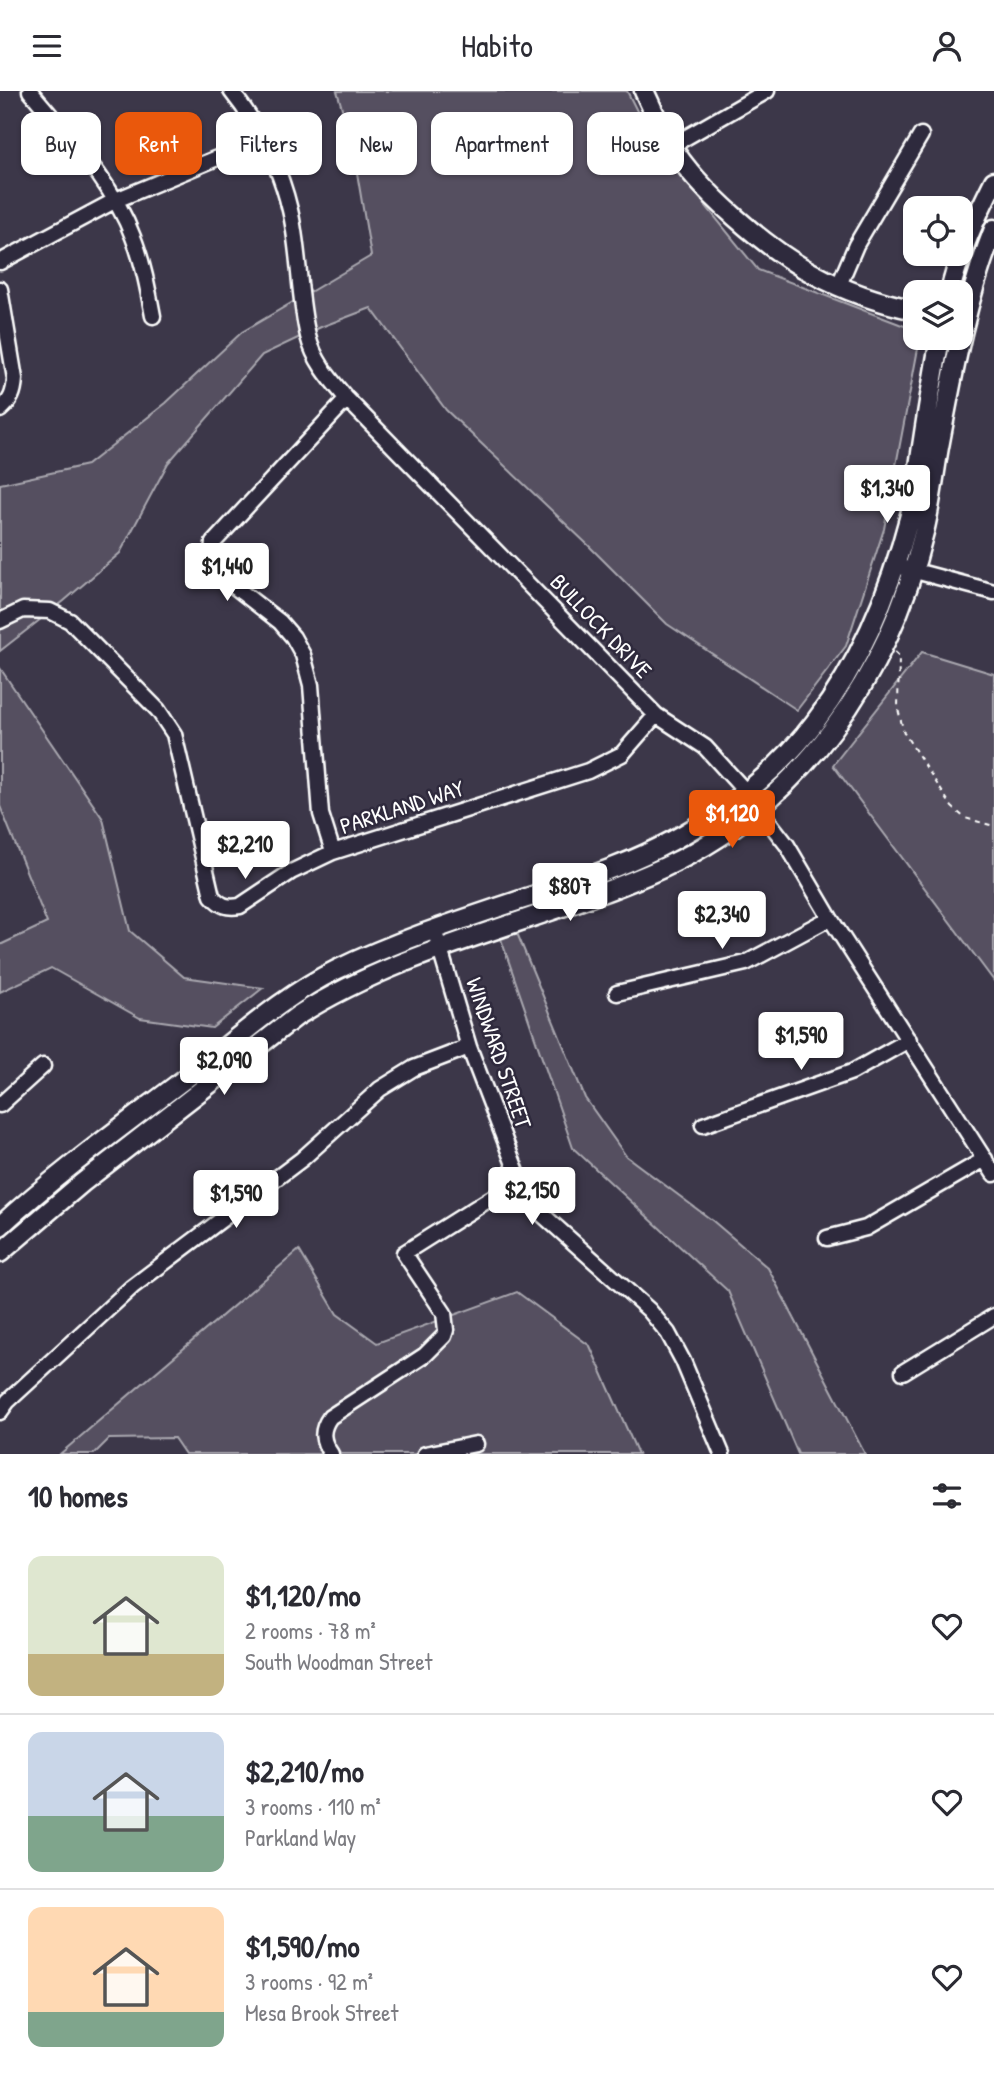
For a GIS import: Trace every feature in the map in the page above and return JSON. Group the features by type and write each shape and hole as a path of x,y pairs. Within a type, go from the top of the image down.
{"main road":[{"path":"644,91 654,112"},
{"path":"684,162 733,214 813,274 887,304 903,307"},
{"path":"953,280 960,255 994,181"},
{"path":"973,288 994,229"},
{"path":"2,1245 297,1016 330,995 437,939 662,846 710,818 781,761 814,723 840,687 858,654 896,565 914,493 938,350"},
{"path":"0,1226 26,1202 291,997 332,972 374,953 437,939 629,882 669,865 714,839 759,808 798,771 832,732 862,689 886,643 913,572 924,530 957,350"}],"street":[{"path":"30,91 96,170 116,200 138,249 153,316"},
{"name":"BULLOCK DRIVE","path":"231,91 245,112"},
{"path":"684,139 767,91"},
{"path":"839,285 856,246 921,135"},
{"path":"0,262 116,200 216,159"},
{"name":"BULLOCK DRIVE","path":"279,175 291,211 308,337 324,371 347,399 656,715 705,747 745,791 796,857 830,918 994,1174"},
{"path":"0,289 15,379 14,393 4,407"},
{"path":"334,852 321,814 311,685 303,655 280,622 217,573 210,555 213,543 347,399"},
{"path":"896,565 913,572 994,592"},
{"name":"PARKLAND WAY","path":"0,621 23,610 50,611 70,621 158,710 174,734 212,896 219,905 231,908 240,906 291,872 334,852 588,771 622,754 656,715"},
{"path":"617,993 746,963 830,918"},
{"name":"WINDWARD STREET","path":"437,939 469,1047 520,1180 544,1216 649,1310 668,1333 683,1361 722,1454"},
{"path":"703,1125 852,1072 909,1040"},
{"path":"0,1412 8,1401 132,1287 302,1159 380,1089 414,1068 469,1047"},
{"path":"0,1105 43,1066"},
{"path":"827,1238 866,1228 985,1159"},
{"path":"331,1454 322,1435 330,1417 425,1355 444,1336 444,1313 404,1252 520,1180"},
{"path":"903,1372 994,1316"},
{"path":"425,1454 476,1444"}],"path":[{"path":"886,643 899,656 898,709 904,733 952,807 965,818 994,825"}],"shaded area":[{"path":"337,91 627,91 638,112 587,112 587,175 681,175 758,270 903,325 903,350 918,350 884,529 846,646 797,710 667,624 446,410 371,308 321,327 262,355 168,463 120,553 0,651 0,484 87,465 166,403 242,332 371,256 357,175 417,175 417,112 343,112"},
{"path":"922,652 994,674 994,981 833,765"},
{"path":"0,668 103,819 130,931 184,977 263,988 212,1028 140,1018 51,968 0,992 0,945 47,923 0,806"},
{"path":"517,933 585,1098 626,1156 713,1221 768,1268 865,1454 798,1454 728,1291 573,1148 501,939"},
{"path":"299,1250 337,1314 377,1343 517,1292 590,1346 638,1454 185,1454 174,1438 109,1439 94,1454 60,1454"}]}
